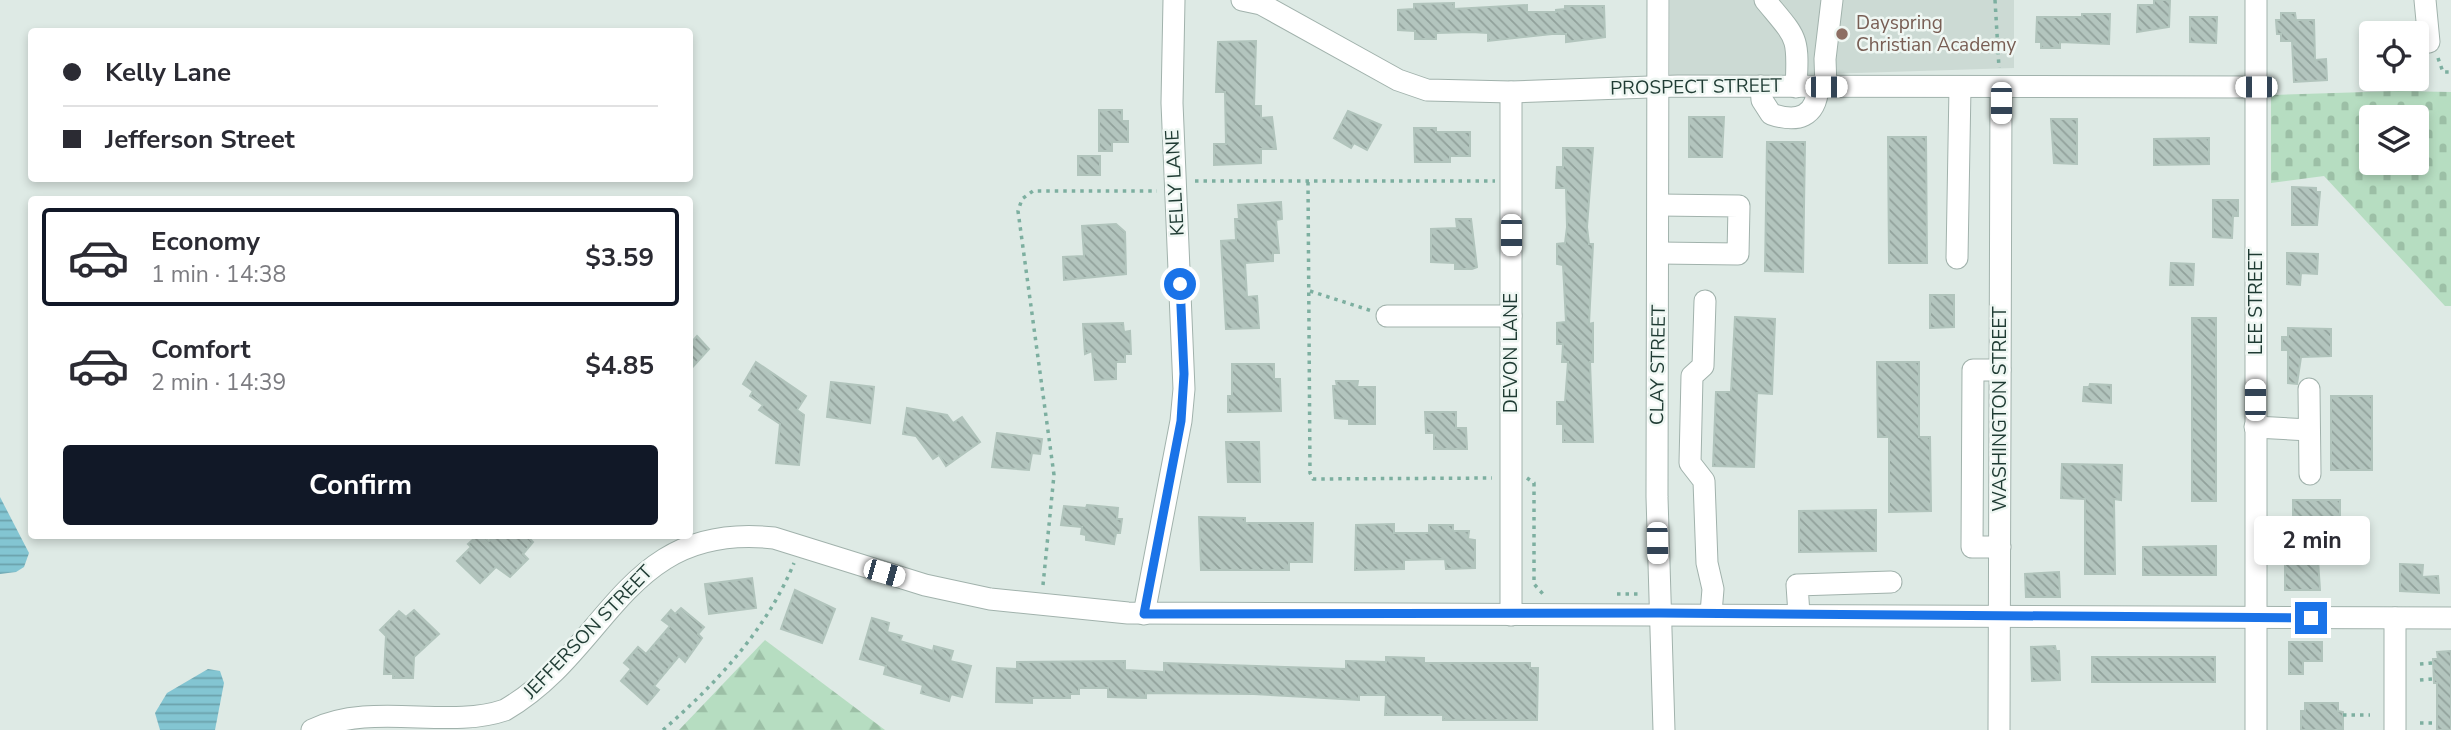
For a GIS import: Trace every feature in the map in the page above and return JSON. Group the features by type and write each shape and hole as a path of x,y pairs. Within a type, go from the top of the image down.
{"street":[{"name":"KELLY LANE","path":"1144,614 1181,421 1184,389 1172,103 1174,0"},
{"name":"PROSPECT STREET","path":"1242,0 1261,4 1412,86 1446,91 1511,92 1659,86 1959,87 2000,80 2256,87"},
{"name":"CLAY STREET","path":"1658,0 1659,613 1664,730"},
{"path":"1765,0 1794,35 1798,47 1796,87"},
{"path":"1761,86 1762,100 1771,114 1799,117 1811,112 1822,87 1832,0"},
{"name":"LEE STREET","path":"2256,0 2256,730"},
{"path":"2425,0 2427,21"},
{"name":"WASHINGTON STREET","path":"1999,730 2000,80"},
{"path":"1957,258 1959,87"},
{"name":"DEVON LANE","path":"1511,92 1511,615"},
{"path":"1659,205 1738,206 1738,254 1659,253"},
{"path":"1705,301 1703,366 1692,376 1690,463 1704,481 1707,563 1713,589 1711,613"},
{"path":"1387,316 1511,316"},
{"path":"2309,389 2310,474"},
{"path":"2255,426 2309,430"},
{"name":"JEFFERSON STREET","path":"312,730 338,721 455,723 502,713 524,699 551,674 636,580 659,560 688,545 718,538 750,535 802,545 925,585 1041,606 1144,614 1711,613 2255,619 2451,618"},
{"path":"1799,614 1797,585 1891,582"},
{"path":"2395,618 2395,730"}],"path":[{"path":"1995,0 2000,80"},
{"path":"2443,72 2451,72"},
{"path":"1041,606 1054,475 1018,211 1022,199 1033,191 1159,191 1187,181 1511,180"},
{"path":"1308,182 1310,473 1313,479 1533,479 1534,584 1546,595"},
{"path":"1310,291 1387,316"},
{"path":"663,730 763,624 780,598 802,545"},
{"path":"1616,594 1643,594"},
{"path":"2420,664 2433,663"},
{"path":"2420,680 2434,679"},
{"path":"2343,715 2370,715"},
{"path":"2420,723 2433,723"}],"shaded area":[{"name":"Dayspring Christian Academy","path":"1670,0 2014,0 2014,68 1670,79"}],"green space":[{"path":"2451,92 2451,306 2445,306 2324,176 2271,183 2271,95"},
{"path":"765,640 885,730 679,730"}],"water":[{"path":"0,497 29,553 24,567 16,572 0,574"},
{"path":"208,669 220,671 224,683 215,730 160,730 155,713 167,693"}],"building":[{"path":"2154,0 2170,0 2169,27 2137,32 2138,5 2154,5"},
{"path":"1454,3 1454,9 1527,5 1527,12 1556,12 1565,9 1565,6 1604,6 1605,37 1566,42 1566,34 1552,34 1488,41 1488,33 1471,32 1436,33 1436,39 1415,39 1415,31 1398,30 1398,10 1414,9 1414,4"},
{"path":"2281,13 2295,13 2296,20 2314,20 2315,60 2326,59 2327,80 2294,82 2292,41 2281,41 2281,34 2277,34 2276,20 2281,20"},
{"path":"2082,14 2110,14 2109,44 2060,42 2060,48 2041,48 2041,42 2036,42 2037,17 2082,17"},
{"path":"2190,17 2217,17 2216,43 2190,42"},
{"path":"1256,41 1254,106 1261,106 1261,118 1272,117 1276,149 1261,149 1261,163 1214,165 1214,144 1226,144 1225,92 1216,92 1218,42"},
{"path":"1099,110 1122,110 1122,121 1128,121 1128,142 1112,142 1112,151 1099,151"},
{"path":"1348,111 1381,125 1367,150 1354,143 1351,148 1334,138"},
{"path":"1689,117 1724,117 1722,157 1689,157"},
{"path":"2051,119 2077,119 2077,164 2054,163"},
{"path":"1414,128 1436,128 1436,132 1470,132 1470,156 1450,156 1450,162 1415,162"},
{"path":"1888,137 1926,137 1927,263 1889,263"},
{"path":"2209,138 2209,164 2154,165 2154,139"},
{"path":"1767,142 1805,142 1803,272 1765,271"},
{"path":"1563,148 1593,148 1587,227 1589,244 1593,244 1589,324 1593,323 1593,362 1590,362 1593,442 1563,442 1563,424 1557,424 1557,402 1565,402 1568,362 1562,362 1563,344 1557,344 1557,323 1566,322 1563,265 1557,264 1557,244 1565,243 1567,227 1566,188 1556,188 1557,167 1563,167"},
{"path":"1078,156 1100,156 1100,175 1078,175"},
{"path":"2292,187 2316,188 2316,192 2320,192 2317,225 2292,225"},
{"path":"2213,200 2238,200 2238,216 2233,216 2232,238 2213,237"},
{"path":"1281,202 1282,219 1276,220 1279,253 1273,253 1273,261 1245,263 1247,297 1257,296 1259,328 1226,329 1221,241 1236,240 1235,219 1239,219 1238,205"},
{"path":"1456,219 1471,219 1477,267 1472,269 1455,269 1455,263 1431,262 1431,229 1457,228"},
{"path":"1116,224 1125,232 1126,274 1064,280 1063,257 1084,256 1082,226"},
{"path":"2287,253 2318,254 2317,274 2301,273 2300,285 2287,284"},
{"path":"2171,263 2194,264 2193,285 2170,285"},
{"path":"1930,295 1954,295 1954,327 1930,328"},
{"path":"1735,317 1775,319 1772,394 1757,393 1754,467 1713,466 1716,392 1731,392"},
{"path":"2192,318 2216,318 2216,501 2192,501"},
{"path":"1123,323 1124,332 1130,331 1131,354 1125,354 1125,362 1116,362 1116,379 1095,380 1092,351 1085,354 1083,324"},
{"path":"2288,328 2331,329 2331,356 2301,357 2297,384 2288,383 2288,350 2282,350 2282,337 2288,337"},
{"path":"697,336 709,349 693,367 693,341"},
{"path":"756,362 806,396 797,410 804,415 799,465 776,463 780,424 759,410 763,405 750,396 753,391 743,384"},
{"path":"1877,362 1919,362 1919,437 1930,437 1931,511 1889,512 1889,437 1878,437"},
{"path":"1232,364 1274,364 1274,379 1280,379 1281,411 1228,412 1228,396 1232,396"},
{"path":"1336,381 1358,381 1357,387 1375,387 1375,424 1349,424 1349,419 1335,418 1333,386 1337,386"},
{"path":"831,382 874,387 870,423 827,417"},
{"path":"2090,384 2111,385 2111,403 2083,401 2084,387 2089,387"},
{"path":"2331,396 2372,396 2372,470 2331,470"},
{"path":"907,408 947,415 953,423 962,417 980,442 946,466 939,455 933,459 916,436 903,434"},
{"path":"1425,412 1456,412 1456,428 1466,428 1467,449 1434,449 1434,433 1426,433"},
{"path":"997,433 1042,439 1040,454 1032,453 1029,470 992,467"},
{"path":"1226,442 1259,442 1260,482 1228,482"},
{"path":"2062,464 2122,465 2121,500 2114,499 2115,574 2085,574 2085,499 2061,498"},
{"path":"2293,500 2340,500 2340,525 2293,525"},
{"path":"1087,505 1118,508 1117,519 1122,519 1120,533 1116,533 1114,544 1086,540 1086,535 1081,534 1082,527 1061,525 1064,506 1086,508"},
{"path":"1876,510 1876,551 1799,552 1799,511"},
{"path":"1199,517 1245,518 1245,523 1313,523 1312,562 1289,562 1289,570 1201,570"},
{"path":"1394,524 1394,533 1429,533 1429,525 1453,525 1453,531 1469,531 1468,539 1475,540 1475,568 1446,569 1445,559 1404,560 1404,569 1355,570 1356,525"},
{"path":"474,539 530,539 533,542 523,554 528,559 510,577 496,567 480,583 457,561 471,547 468,544"},
{"path":"2216,546 2216,575 2143,575 2143,547"},
{"path":"2313,555 2313,560 2318,560 2320,590 2285,590 2285,557"},
{"path":"2400,564 2423,565 2422,577 2438,576 2439,593 2400,591"},
{"path":"2059,572 2060,597 2026,597 2025,574"},
{"path":"752,578 756,608 709,614 705,584"},
{"path":"795,590 835,609 822,643 781,629"},
{"path":"681,608 704,627 698,634 702,638 685,662 679,656 654,686 659,690 647,704 621,681 631,669 624,663 638,647 646,654 670,626 662,620 671,610 675,614"},
{"path":"414,610 439,634 414,657 413,678 393,678 393,674 384,674 386,636 380,630 399,611 406,617"},
{"path":"872,618 889,623 887,632 902,636 900,641 933,651 934,646 953,651 950,661 971,666 962,697 951,694 949,701 921,693 923,685 884,674 886,666 860,659"},
{"path":"2289,642 2322,642 2322,661 2303,661 2303,674 2289,674"},
{"path":"2055,646 2056,651 2059,651 2060,680 2032,681 2031,647"},
{"path":"2451,651 2451,730 2437,730 2437,683 2434,683 2433,659 2438,659 2437,652"},
{"path":"1386,657 1424,658 1424,663 1530,663 1530,668 1538,668 1537,720 1443,720 1443,715 1385,715 1386,695 1359,695 1359,700 1254,694 1146,693 1146,698 1108,697 1108,688 1079,688 1079,694 1070,694 1070,698 1032,698 1032,703 996,702 997,668 1017,669 1017,662 1125,661 1125,670 1164,672 1164,663 1346,669 1346,661 1386,662"},
{"path":"2092,657 2215,657 2215,682 2092,682"},
{"path":"2305,703 2338,703 2338,711 2343,712 2343,730 2301,730 2301,711 2305,711"}],"place":[{"name":"Dayspring Christian Academy","path":"1842,34"}],"route":[{"path":"1180,284 1184,374 1181,421 1144,614 1281,616 1659,613 2311,618"}]}
